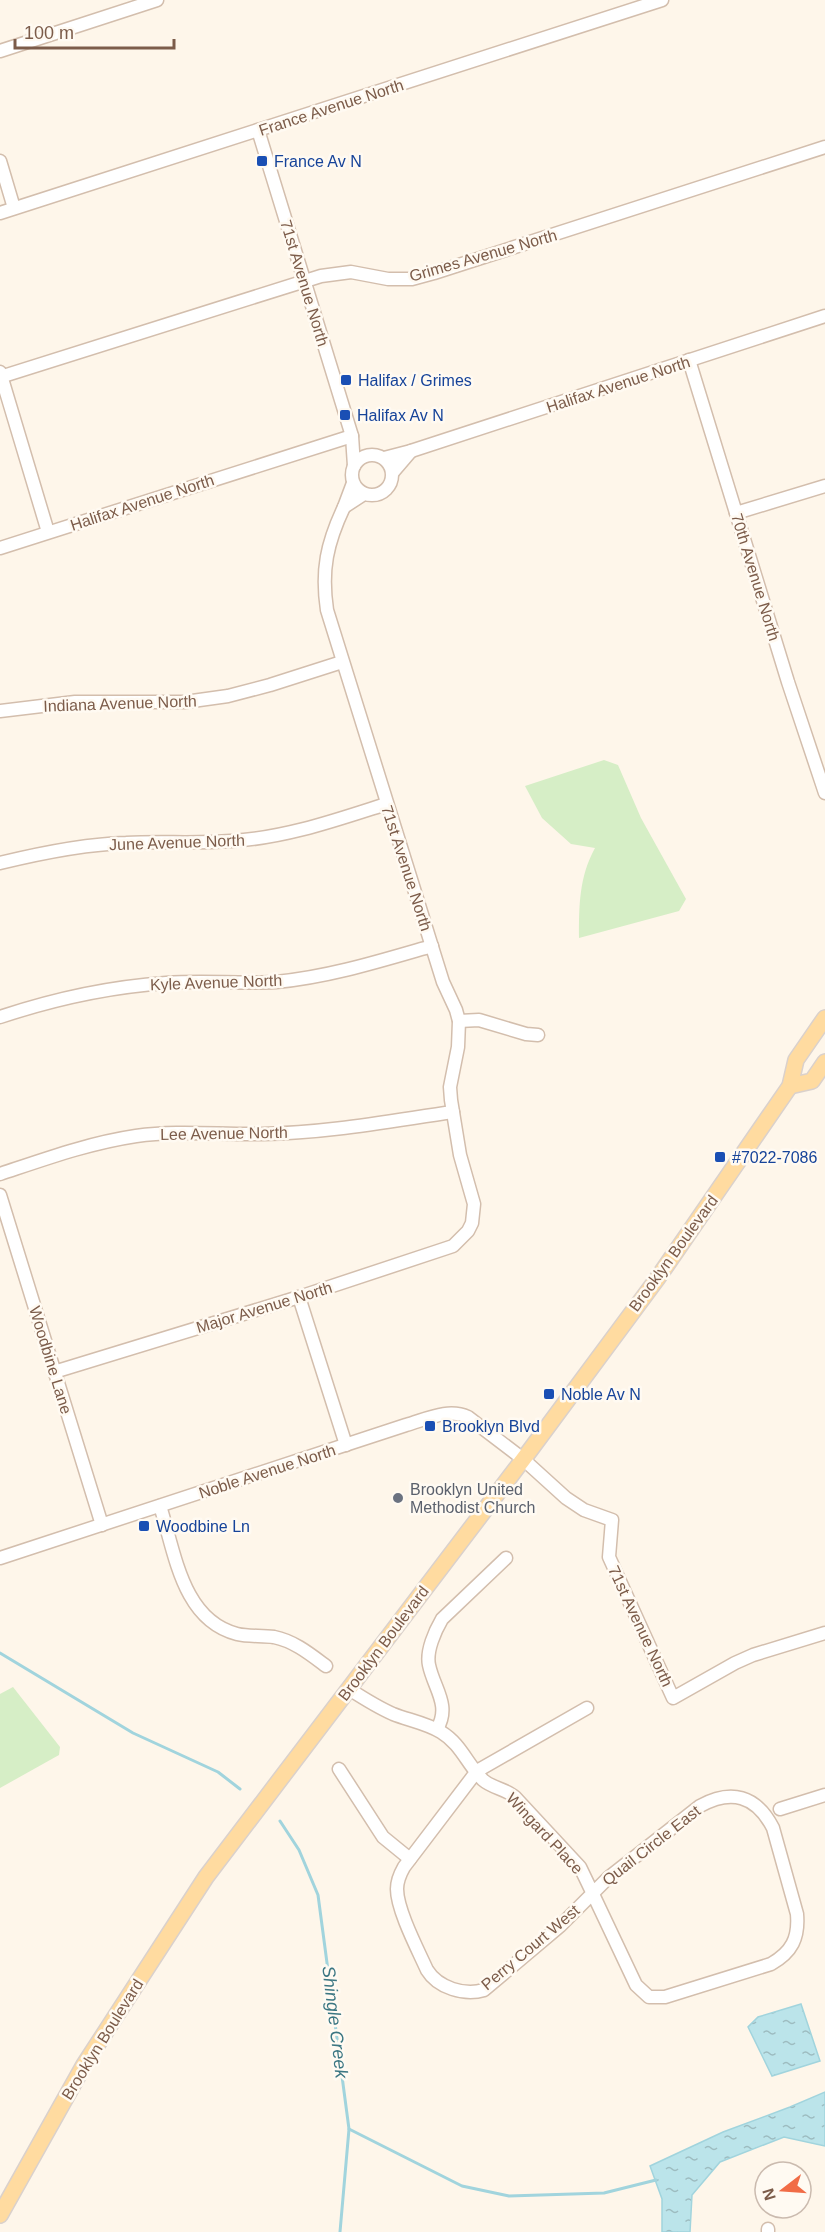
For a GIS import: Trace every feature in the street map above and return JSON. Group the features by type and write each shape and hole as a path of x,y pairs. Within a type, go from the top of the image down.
{"main road":[{"name":"Brooklyn Boulevard","path":"0,2215 84,2065 206,1876 523,1460 657,1279 790,1086 796,1060 825,1018"},
{"path":"790,1086 812,1081 825,1062"}],"street":[{"path":"0,51 136,3 157,0"},
{"name":"France Avenue North","path":"0,213 662,0"},
{"name":"71st Avenue North","path":"258,130 352,436 354,466"},
{"name":"Grimes Avenue North","path":"0,375 328,274 351,272 388,279 412,279 825,147"},
{"path":"0,160 14,208"},
{"name":"Halifax Avenue North","path":"384,458 825,316"},
{"name":"70th Avenue North","path":"689,360 788,682 825,793"},
{"path":"0,375 48,532"},
{"name":"71st Avenue North","path":"352,436 369,455"},
{"name":"Halifax Avenue North","path":"0,548 352,436"},
{"path":"393,472 384,458 369,455 363,457 354,466 353,483 364,494 377,496 383,493 391,484 393,472 411,451"},
{"name":"71st Avenue North","path":"353,483 328,546 324,589 327,610 443,982 459,1021 458,1047 450,1087 460,1155 474,1204 472,1223 468,1231"},
{"path":"736,513 825,486"},
{"path":"344,507 364,494"},
{"name":"Indiana Avenue North","path":"0,711 75,702 185,702 228,696 342,662"},
{"name":"June Avenue North","path":"0,863 74,848 123,843 232,841 275,836 317,826 386,804"},
{"name":"Kyle Avenue North","path":"0,1017 69,996 118,987 168,982 275,982 318,976 432,946"},
{"path":"459,1021 479,1020 526,1034 538,1035"},
{"name":"Lee Avenue North","path":"0,1174 101,1142 137,1136 174,1133 263,1134 316,1131 453,1112"},
{"name":"Woodbine Lane","path":"0,1195 102,1525"},
{"name":"Major Avenue North","path":"54,1372 299,1297 444,1249 453,1245 468,1231"},
{"path":"299,1297 346,1445"},
{"name":"Noble Avenue North","path":"0,1558 450,1412 458,1412 468,1417 523,1460"},
{"name":"71st Avenue North","path":"523,1460 584,1510 612,1520 609,1557 673,1698 744,1659 825,1633"},
{"path":"160,1506 185,1583 199,1611 211,1622 225,1630 239,1634 275,1637 294,1644 326,1666"},
{"path":"437,1729 444,1711 428,1663 437,1628 442,1619 506,1558"},
{"name":"Wingard Place","path":"349,1689 379,1708 437,1729 454,1742 484,1781 509,1791 576,1862 636,1986 649,1997 665,1997"},
{"path":"339,1769 383,1837 410,1859 477,1771 587,1708"},
{"path":"780,1809 825,1795"},
{"name":"Quail Circle East","path":"592,1892 700,1806 712,1799 727,1796 746,1800 755,1804 766,1815 773,1828 797,1914 796,1939 790,1950 771,1964 665,1997"},
{"name":"Perry Court West","path":"410,1859 398,1878 397,1890 399,1903 427,1970 438,1984 473,1992 489,1987 560,1926 592,1892"}],"green space":[{"path":"604,760 618,765 641,818 686,899 679,911 579,938 583,881 595,848 571,844 542,818 525,786"},
{"path":"13,1687 60,1747 59,1755 0,1788 0,1694"}],"water":[{"path":"801,2004 820,2061 772,2076 748,2027 758,2017"},
{"path":"825,2092 825,2146 784,2137 720,2162 692,2195 690,2232 662,2232 662,2199 650,2166 723,2132"}],"waterway":[{"name":"Shingle Creek","path":"0,1653 133,1733 218,1772 240,1789"},
{"name":"Shingle Creek","path":"280,1821 299,1850 318,1895 349,2129 340,2232"},
{"path":"349,2129 462,2186 509,2196 604,2193 656,2180"}],"place":[{"name":"France Av N","path":"262,161"},
{"name":"Halifax / Grimes","path":"346,380"},
{"name":"Halifax Av N","path":"345,415"},
{"name":"#7022-7086","path":"720,1157"},
{"name":"Noble Av N","path":"549,1394"},
{"name":"Brooklyn Blvd","path":"430,1426"},
{"name":"Brooklyn United Methodist Church","path":"398,1498"},
{"name":"Woodbine Ln","path":"144,1526"}]}
